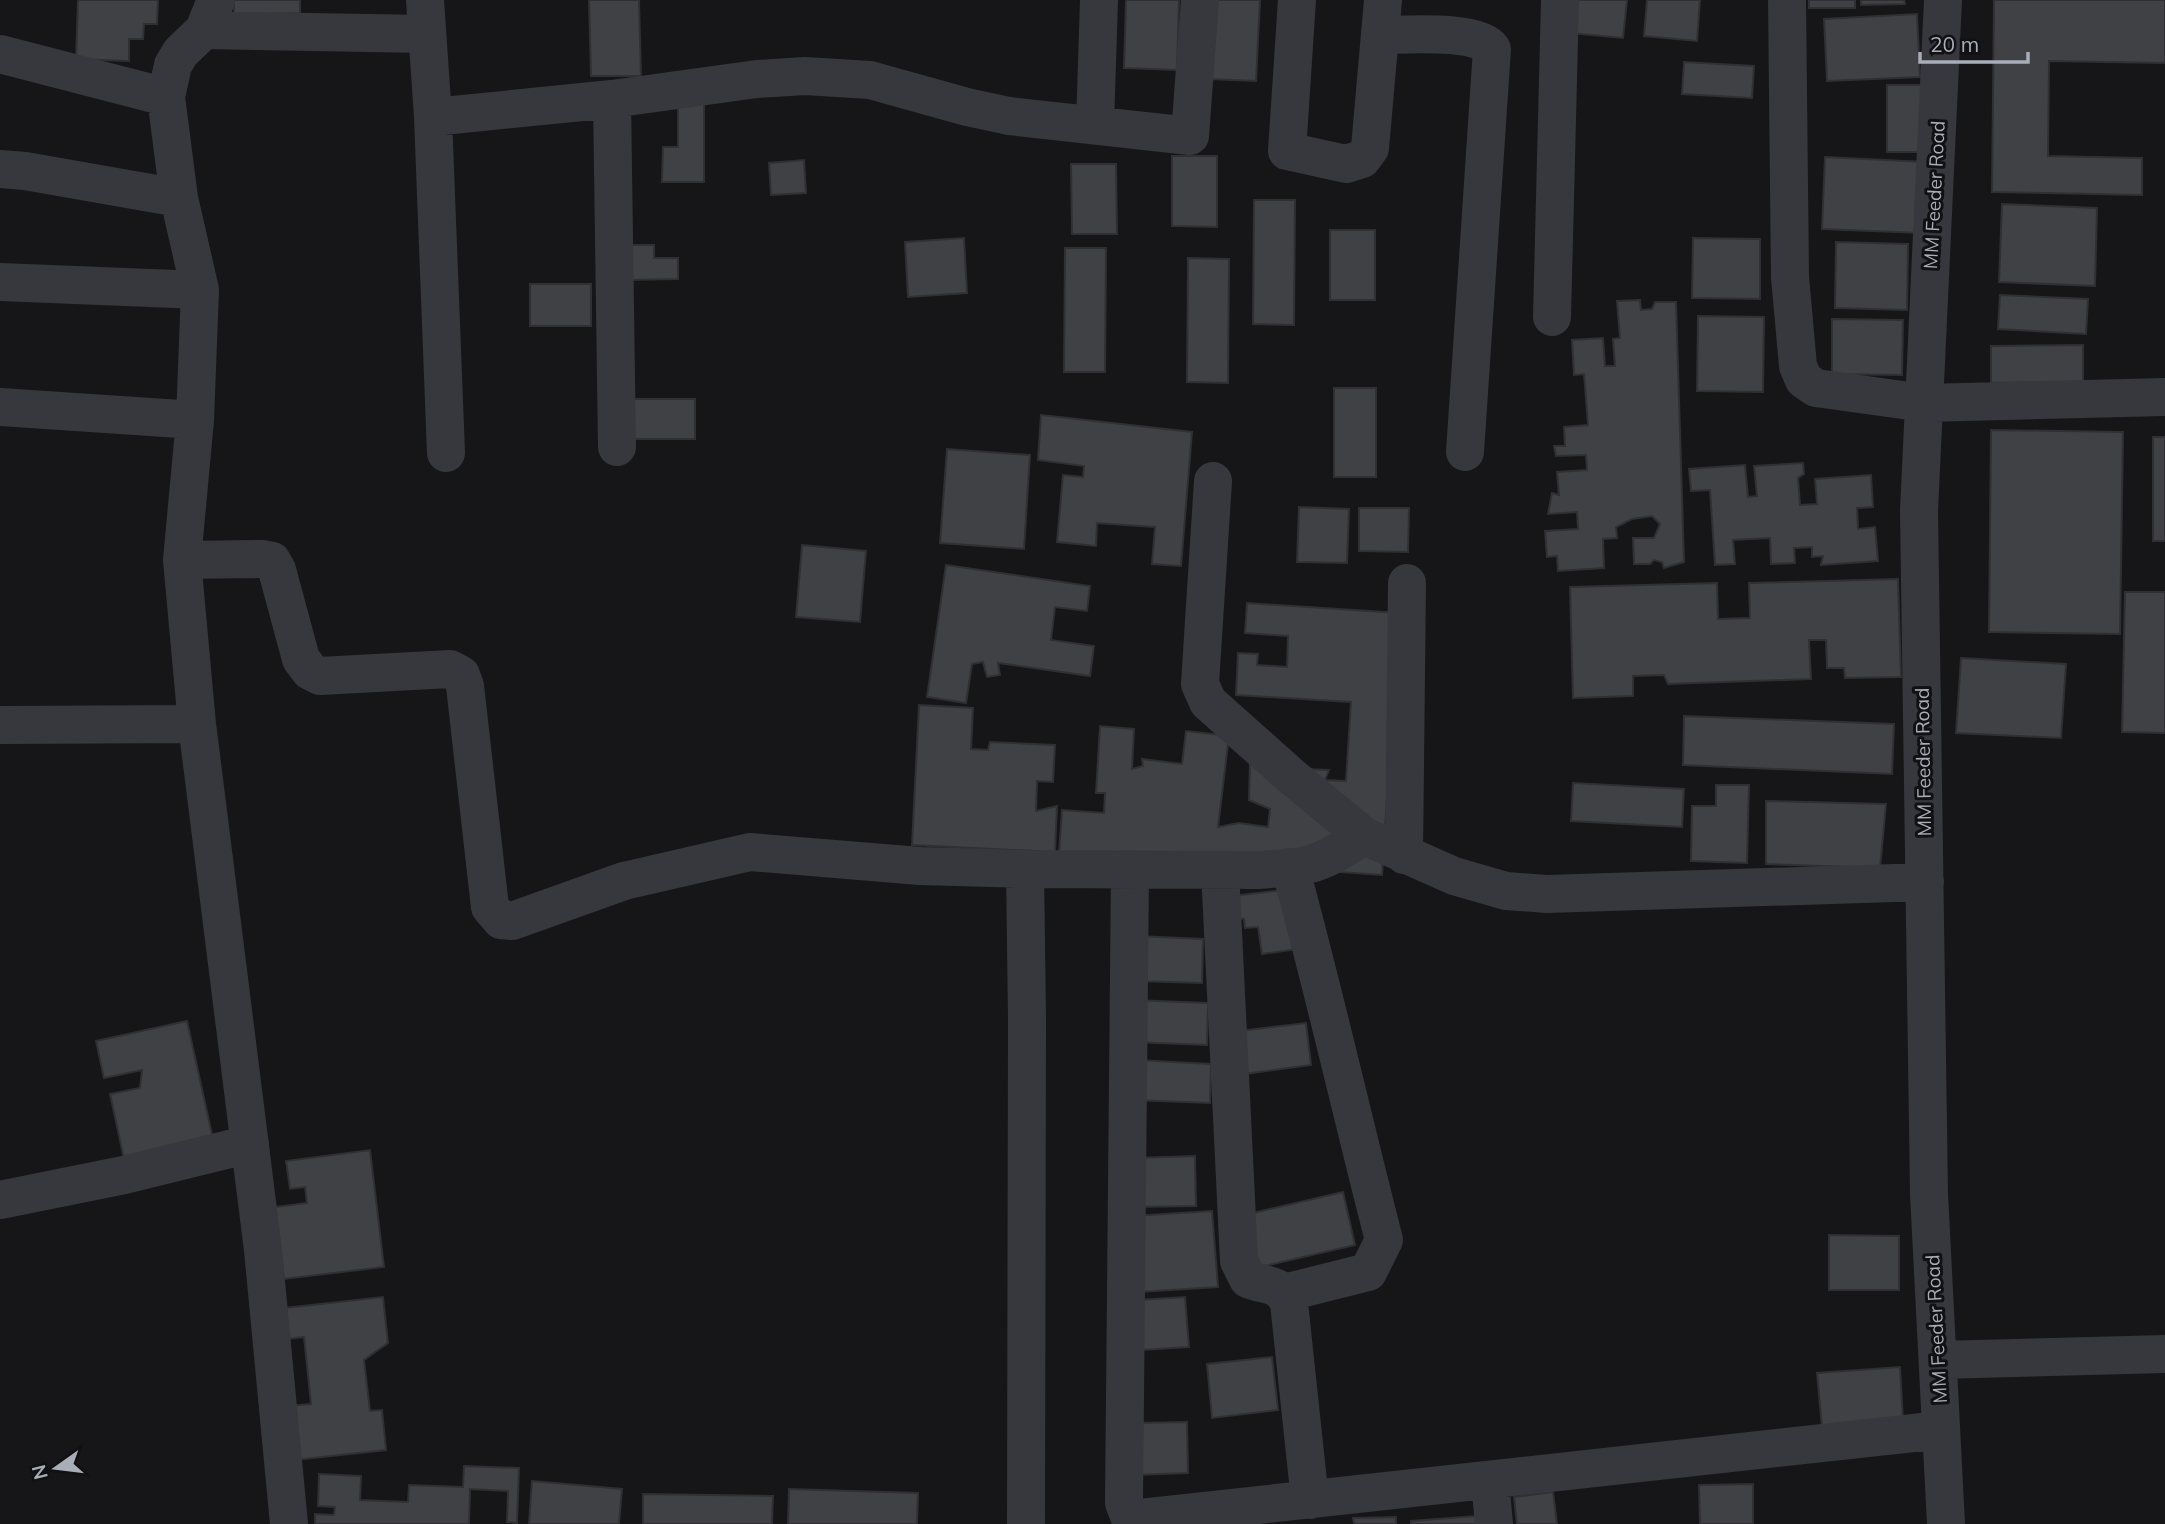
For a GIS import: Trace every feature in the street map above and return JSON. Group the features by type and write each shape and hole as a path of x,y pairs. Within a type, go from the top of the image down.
{"street":[{"path":"1095,125 1099,0"},
{"path":"433,117 612,99 757,79 805,76 870,80 999,114 1190,135 1200,0"},
{"path":"1297,0 1287,151 1346,164 1362,159 1370,148 1382,17 1481,39 1492,49 1465,452"},
{"path":"1552,317 1560,0"},
{"path":"1787,0 1790,277 1798,366 1804,380 1816,387 1924,403 2165,397"},
{"name":"MM Feeder Road","path":"1943,0 1920,511 1930,1194 1946,1524"},
{"path":"289,1524 263,1250 197,724 182,560 195,420 200,290 179,198 166,97 173,65 210,15 426,17 433,117 446,453"},
{"path":"0,54 166,97"},
{"path":"612,99 617,447"},
{"path":"0,169 179,198"},
{"path":"0,282 200,290"},
{"path":"0,407 195,420"},
{"path":"1213,481 1200,684 1208,702 1364,836 1454,876 1506,891 1533,893 1925,882"},
{"path":"182,560 272,561 277,570 301,659 310,671 320,676 450,669 461,675 465,686 490,907 501,920 512,922 624,881 750,852 920,866 1220,870 1310,864 1333,855 1364,836"},
{"path":"1404,855 1407,583"},
{"path":"0,725 197,724"},
{"path":"1284,1293 1368,1272 1384,1240 1290,867"},
{"path":"1025,869 1026,1524"},
{"path":"1130,869 1124,1503 1129,1516 1140,1518 1490,1481 1941,1430"},
{"path":"1220,870 1239,1261 1248,1279 1276,1286 1284,1293 1289,1303 1310,1500"},
{"path":"0,1200 124,1175 250,1144"},
{"path":"1938,1360 2165,1354"},
{"path":"1490,1481 1494,1524"}],"building":[{"path":"78,0 158,0 157,24 144,24 143,39 129,39 129,61 76,59"},
{"path":"234,0 300,0 300,13 234,15"},
{"path":"589,0 639,0 641,76 591,76"},
{"path":"1126,0 1179,0 1177,70 1124,68"},
{"path":"1214,0 1260,0 1256,81 1210,79"},
{"path":"1574,0 1627,0 1623,38 1571,33"},
{"path":"1647,0 1700,0 1697,41 1644,36"},
{"path":"1809,0 1855,0 1855,8 1809,8"},
{"path":"1861,0 1904,0 1905,4 1861,5"},
{"path":"1994,0 2165,0 2165,63 2049,61 2048,156 2142,158 2142,195 1992,192"},
{"path":"1917,14 1920,77 1827,81 1824,19"},
{"path":"1684,62 1754,66 1752,98 1682,94"},
{"path":"1887,85 1931,85 1930,152 1887,152"},
{"path":"678,103 704,103 704,182 662,182 663,147 678,147"},
{"path":"1172,156 1217,156 1217,227 1172,226"},
{"path":"1825,157 1925,162 1922,233 1822,229"},
{"path":"804,160 806,193 771,195 769,163"},
{"path":"1071,164 1116,164 1117,234 1072,234"},
{"path":"1254,200 1295,200 1294,325 1253,324"},
{"path":"2002,204 2097,208 2095,286 1999,282"},
{"path":"1330,230 1375,230 1375,300 1330,300"},
{"path":"964,238 967,293 908,297 905,242"},
{"path":"1693,238 1760,239 1760,299 1692,298"},
{"path":"1836,242 1908,244 1907,310 1835,308"},
{"path":"624,245 654,245 654,258 678,258 678,279 625,280"},
{"path":"1065,248 1106,248 1105,372 1064,372"},
{"path":"1188,258 1229,259 1228,383 1187,382"},
{"path":"530,284 591,284 591,326 530,326"},
{"path":"2000,295 2088,299 2086,334 1998,329"},
{"path":"1640,300 1641,310 1652,309 1655,302 1676,302 1684,562 1664,568 1662,562 1654,560 1650,564 1634,564 1633,538 1654,538 1660,524 1652,516 1632,519 1616,527 1617,538 1603,539 1604,568 1558,571 1557,556 1547,557 1545,531 1578,529 1577,512 1548,514 1552,493 1559,495 1557,472 1587,470 1586,455 1556,456 1554,446 1565,446 1564,427 1588,425 1584,374 1574,375 1572,340 1603,338 1605,366 1615,366 1613,339 1620,338 1617,301"},
{"path":"1698,316 1764,317 1763,392 1697,391"},
{"path":"1832,319 1903,320 1902,375 1832,374"},
{"path":"2083,345 2083,382 1991,383 1991,346"},
{"path":"1334,388 1376,388 1376,477 1334,477"},
{"path":"627,399 695,399 695,439 628,439"},
{"path":"1041,415 1192,432 1181,566 1152,564 1155,527 1097,523 1096,546 1057,542 1063,475 1083,477 1084,466 1038,460"},
{"path":"1991,430 2123,432 2120,634 1989,632"},
{"path":"2153,437 2165,437 2165,541 2153,541"},
{"path":"947,449 1030,455 1024,549 940,543"},
{"path":"1803,463 1804,474 1798,478 1800,505 1817,504 1815,479 1871,475 1873,507 1857,508 1858,529 1875,527 1878,561 1821,565 1823,556 1812,557 1812,547 1794,548 1795,563 1771,564 1770,538 1733,540 1735,564 1715,565 1710,490 1691,491 1689,469 1745,465 1748,497 1757,496 1754,466"},
{"path":"1299,507 1349,509 1347,563 1297,562"},
{"path":"1359,508 1409,508 1408,552 1359,551"},
{"path":"802,545 866,551 860,622 796,617"},
{"path":"946,565 1090,586 1087,611 1055,607 1051,640 1094,646 1090,676 998,663 1000,675 987,677 983,662 972,664 966,703 927,697"},
{"path":"1898,579 1901,677 1845,678 1844,668 1827,668 1826,640 1809,640 1811,679 1668,684 1664,675 1633,676 1633,696 1573,698 1570,587 1717,583 1718,619 1750,618 1749,583"},
{"path":"2125,592 2165,592 2165,733 2122,732"},
{"path":"1247,603 1399,613 1382,875 1059,853 1062,810 1104,813 1105,793 1096,793 1100,726 1134,729 1132,769 1143,766 1142,759 1182,764 1186,731 1229,736 1218,827 1239,823 1268,827 1270,809 1249,800 1250,762 1276,768 1329,770 1325,780 1346,781 1351,702 1236,695 1238,653 1258,654 1257,665 1287,667 1288,636 1245,633"},
{"path":"1961,658 2066,664 2061,738 1956,733"},
{"path":"919,705 973,708 971,749 988,750 990,742 1055,745 1053,782 1037,781 1036,811 1057,806 1055,852 912,845"},
{"path":"1684,716 1894,724 1892,774 1683,765"},
{"path":"1573,783 1684,789 1682,827 1571,821"},
{"path":"1716,785 1749,785 1747,863 1691,861 1692,806 1716,806"},
{"path":"1766,801 1886,804 1880,868 1766,864"},
{"path":"1290,889 1298,949 1262,954 1258,927 1245,928 1244,919 1235,917 1232,896"},
{"path":"1137,936 1203,939 1202,983 1136,981"},
{"path":"1133,1000 1208,1003 1207,1045 1132,1042"},
{"path":"187,1021 213,1139 124,1159 110,1094 140,1088 142,1070 104,1078 96,1041"},
{"path":"1306,1023 1311,1065 1244,1074 1239,1031"},
{"path":"1135,1060 1211,1064 1210,1103 1133,1100"},
{"path":"370,1150 384,1267 284,1279 275,1207 307,1203 305,1187 290,1189 286,1161"},
{"path":"1195,1156 1196,1206 1135,1207 1134,1158"},
{"path":"1343,1192 1355,1245 1256,1268 1244,1215"},
{"path":"1212,1211 1218,1287 1139,1292 1133,1216"},
{"path":"1829,1235 1899,1236 1899,1290 1829,1290"},
{"path":"383,1297 388,1343 364,1360 370,1411 382,1410 386,1450 295,1460 289,1406 311,1404 304,1337 289,1339 285,1308"},
{"path":"1185,1297 1189,1347 1142,1350 1138,1300"},
{"path":"1272,1357 1278,1410 1212,1418 1207,1364"},
{"path":"1900,1367 1903,1421 1822,1427 1817,1373"},
{"path":"1187,1422 1188,1473 1134,1475 1132,1423"},
{"path":"464,1466 519,1468 517,1523 507,1522 508,1491 470,1489 469,1524 315,1524 315,1514 334,1515 335,1507 318,1506 319,1474 361,1476 360,1500 408,1502 409,1485 463,1487"},
{"path":"532,1481 622,1489 619,1524 529,1524"},
{"path":"1753,1484 1753,1524 1700,1524 1699,1485"},
{"path":"789,1489 918,1493 917,1524 788,1524"},
{"path":"1553,1492 1557,1524 1517,1524 1514,1497"},
{"path":"643,1494 773,1496 772,1524 643,1524"},
{"path":"1476,1516 1476,1524 1411,1524 1411,1521"},
{"path":"1396,1517 1396,1524 1354,1524 1353,1518"}]}
